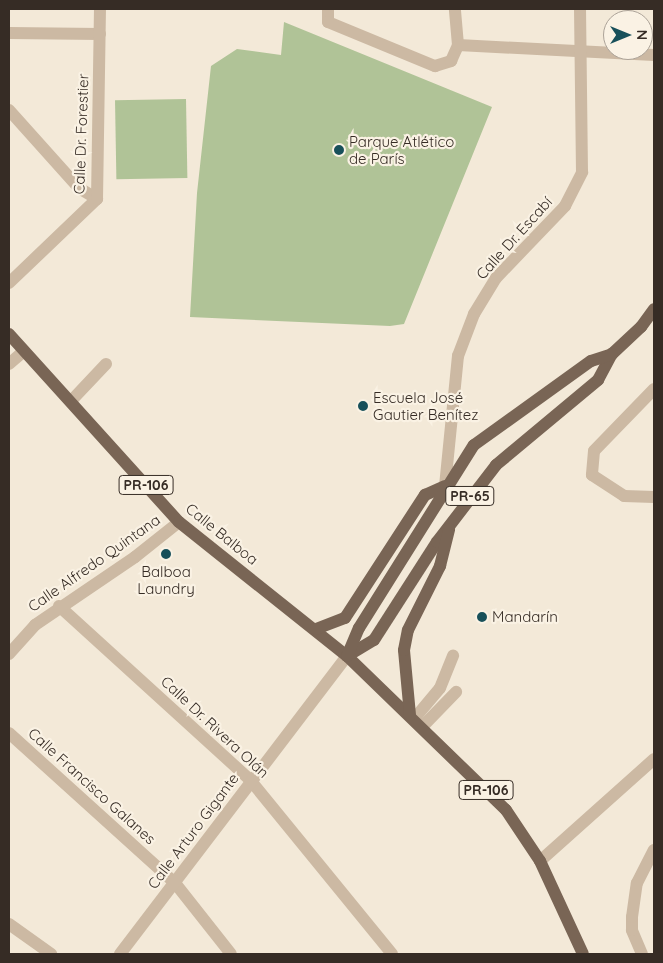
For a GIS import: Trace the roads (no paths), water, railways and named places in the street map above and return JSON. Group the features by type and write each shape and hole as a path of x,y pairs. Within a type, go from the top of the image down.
{"main road":[{"name":"PR-65","path":"347,656 374,640 451,522 496,465 598,380 612,354 654,309"},
{"name":"Calle Balboa","path":"9,334 179,522 316,629 347,656"},
{"name":"PR-65","path":"347,656 359,628 445,486 474,445 591,361 612,354"},
{"path":"316,629 345,618 425,495 445,486"},
{"path":"415,720 404,650 408,630 440,566 451,522"},
{"name":"PR-106","path":"347,656 506,810 540,860 583,954"}],"street":[{"name":"Calle Dr. Forestier","path":"9,283 97,199 100,9"},
{"path":"328,15 434,66 451,61 458,45 455,9"},
{"name":"Calle Dr. Escabí","path":"445,486 458,356 474,314 496,278 565,206 582,172 580,9"},
{"path":"9,33 100,34"},
{"path":"458,45 654,54"},
{"path":"9,110 79,188 97,199"},
{"path":"9,364 24,351"},
{"path":"71,401 106,364"},
{"path":"654,389 594,451 592,475 624,496 654,497"},
{"name":"Calle Alfredo Quintana","path":"9,654 35,624 59,606 135,557 179,522"},
{"name":"Calle Dr. Rivera Olán","path":"59,606 252,781 392,954"},
{"path":"415,720 440,688 453,655"},
{"name":"Calle Arturo Gigante","path":"120,954 347,656"},
{"path":"415,720 456,692"},
{"name":"Calle Francisco Galanes","path":"9,733 175,883 231,954"},
{"path":"540,860 654,759"},
{"path":"642,954 632,930 632,917 637,883 654,850"},
{"path":"9,924 51,954"}],"place":[{"name":"Parque Atlético de París","path":"339,150"},
{"name":"Escuela José Gautier Benítez","path":"363,406"},
{"name":"Balboa Laundry","path":"166,554"},
{"name":"Mandarín","path":"482,617"}]}
